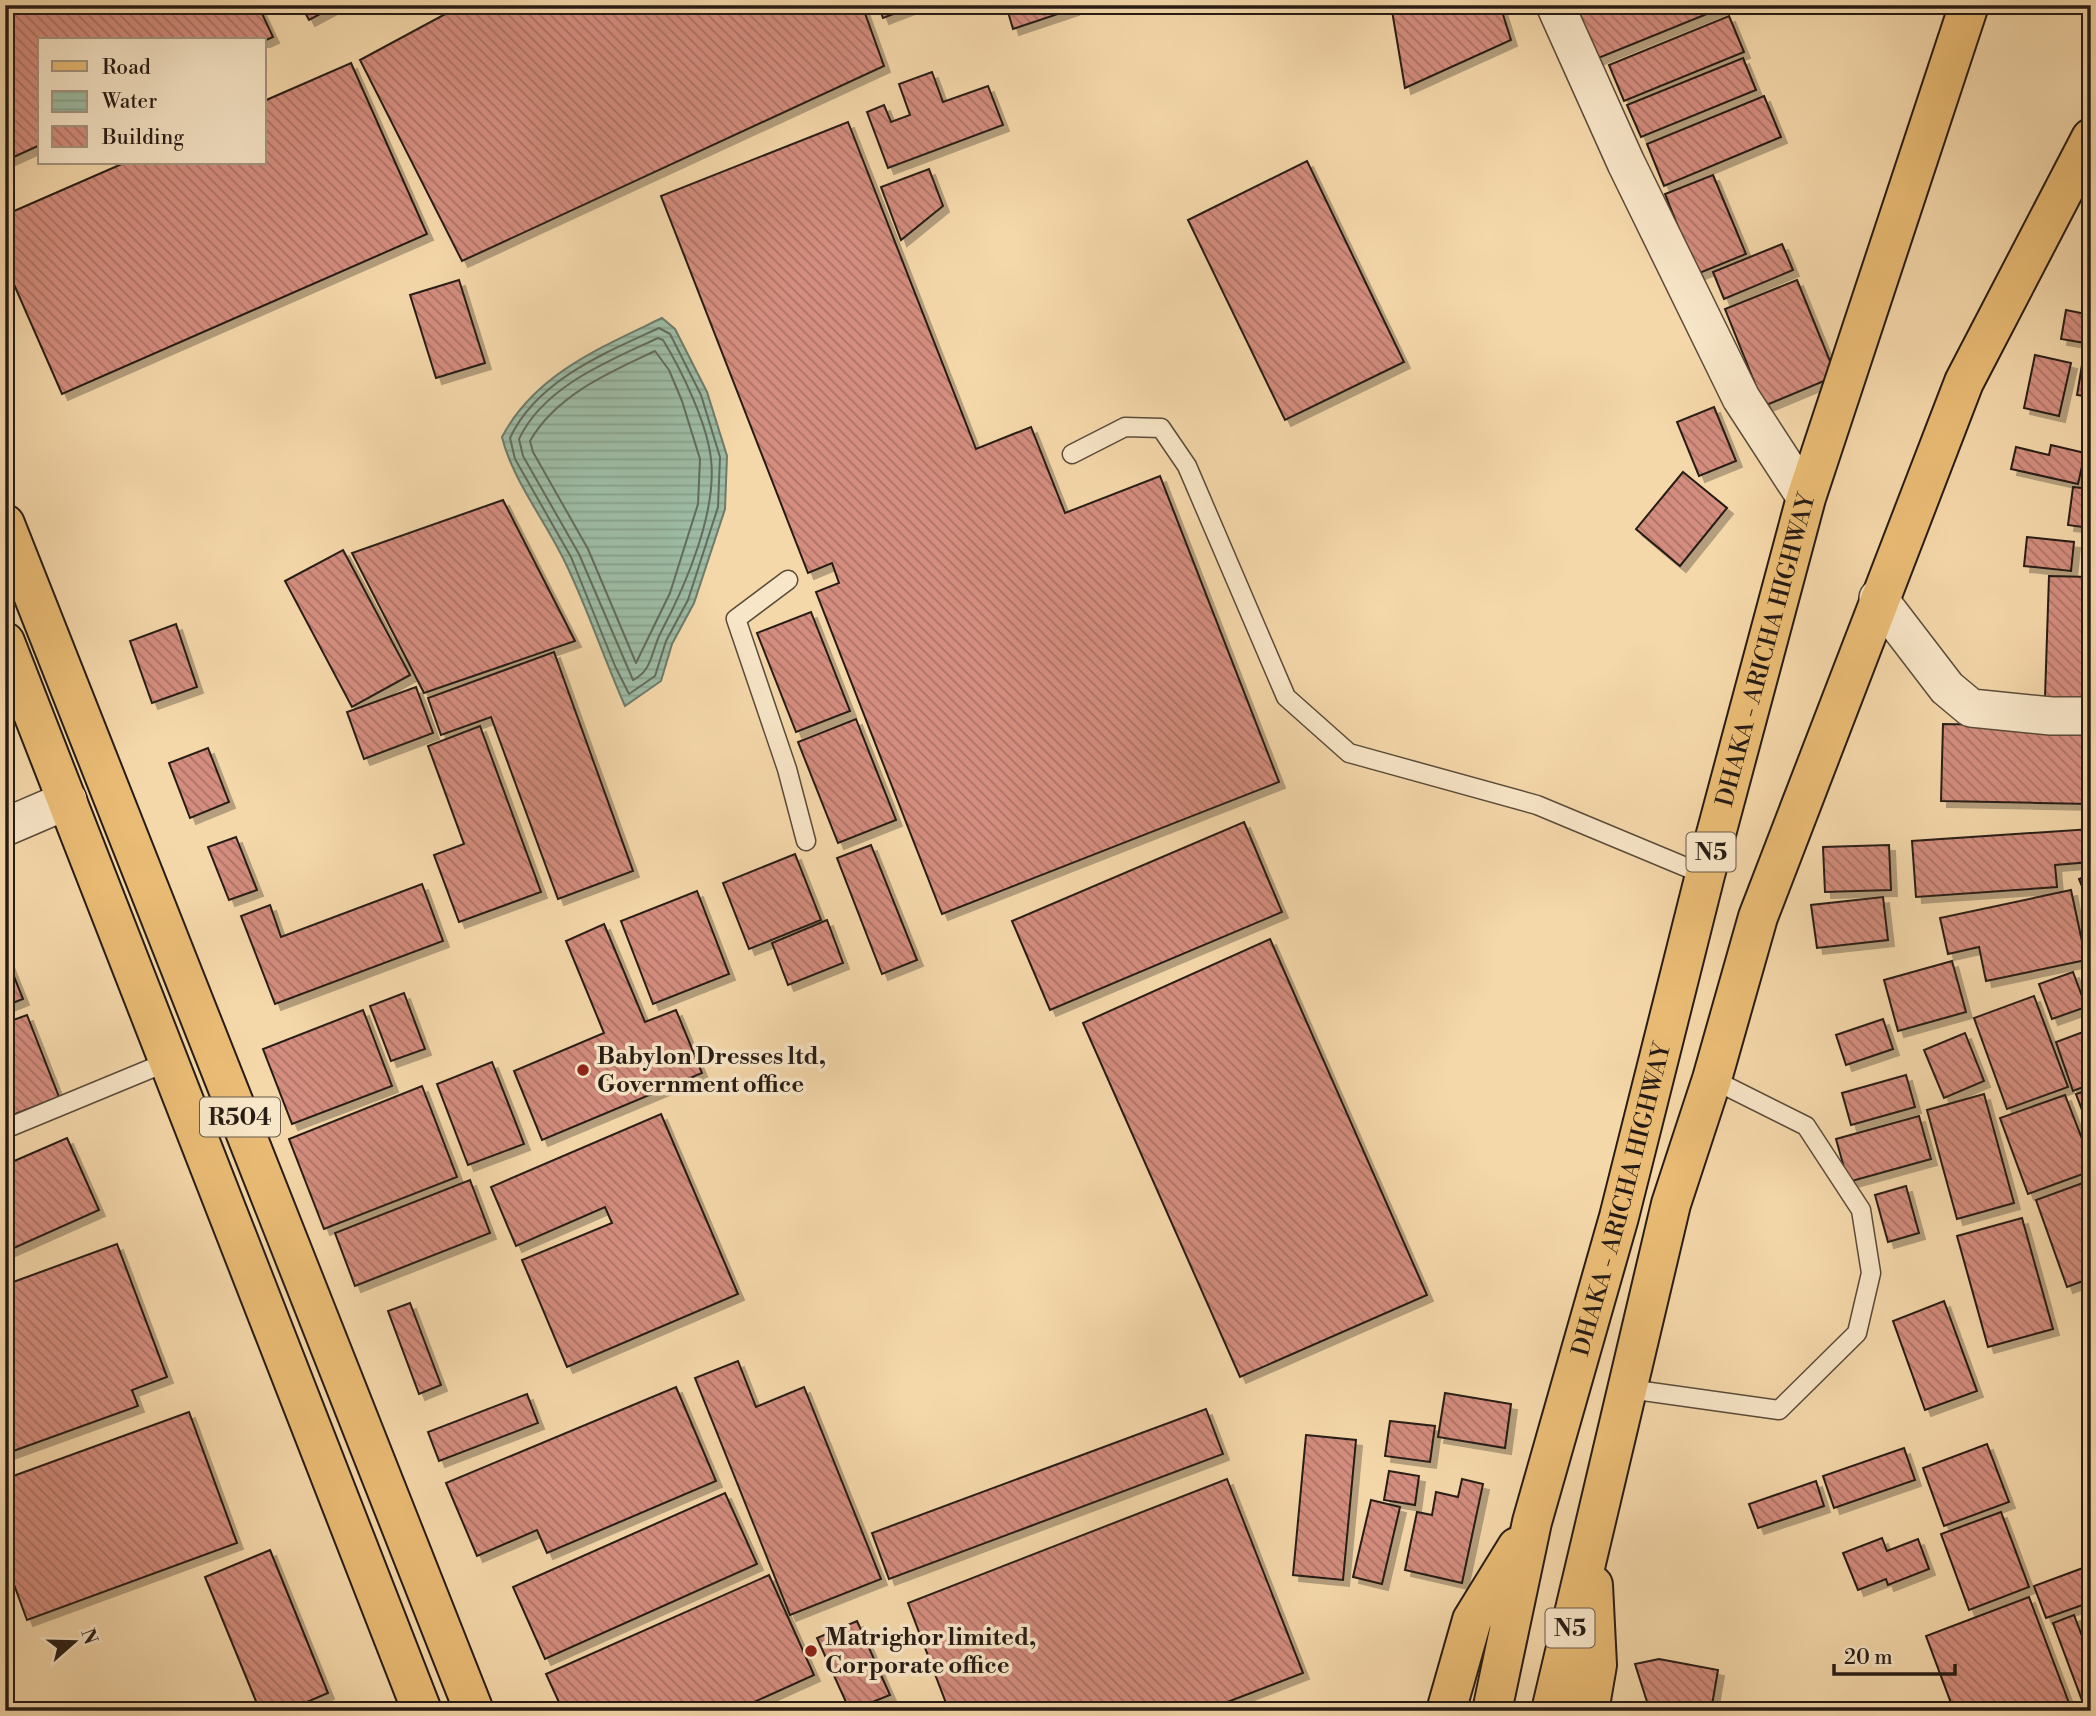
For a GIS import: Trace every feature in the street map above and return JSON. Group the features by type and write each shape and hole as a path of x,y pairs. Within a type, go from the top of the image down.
{"main road":[{"name":"DHAKA - ARICHA HIGHWAY","path":"1492,1711 1532,1522 1619,1217 1705,875 1806,498 1969,5"},
{"name":"DHAKA - ARICHA HIGHWAY","path":"1551,1711 1671,1204 1712,1079 1758,917 1878,598 1964,382 2091,138"},
{"name":"R504","path":"5,524 474,1711"},
{"name":"R504","path":"5,642 422,1711"},
{"path":"1447,1711 1472,1620 1532,1522"},
{"path":"1589,1711 1597,1665 1591,1545"}],"street":[{"path":"1555,5 1626,163 1741,398 1806,498"},
{"path":"1878,598 1947,688 1971,708 2051,716 2091,716"},
{"path":"5,828 68,800"}],"lane":[{"path":"1072,454 1125,427 1161,428 1187,466 1286,697 1349,753 1537,805 1705,875"},
{"path":"788,580 736,619 787,769 806,841"},
{"path":"5,1129 167,1062"},
{"path":"1629,1389 1779,1410 1857,1333 1871,1273 1861,1210 1806,1126 1712,1079"}],"water":[{"path":"662,318 675,329 707,392 727,456 725,509 694,603 672,644 661,681 625,706 573,580 513,469 502,437 532,396 551,379 594,352"}],"building":[{"path":"5,5 258,5 273,37 266,40 266,38 38,38 38,146 5,161"},
{"path":"301,5 337,5 309,20"},
{"path":"462,5 862,5 884,66 462,261 360,60"},
{"path":"878,5 917,5 883,18"},
{"path":"1006,5 1071,5 1073,9 1013,29"},
{"path":"1391,5 1500,5 1511,40 1405,88"},
{"path":"1575,5 1729,5 1596,59"},
{"path":"1729,16 1744,52 1624,101 1609,65"},
{"path":"1743,58 1756,90 1641,137 1627,105"},
{"path":"351,63 427,234 62,394 5,264 5,215 122,164 266,164 266,100"},
{"path":"932,72 943,102 988,86 1003,125 888,168 867,112 884,105 891,122 910,115 899,84"},
{"path":"1764,96 1781,137 1664,186 1647,144"},
{"path":"848,122 976,449 1031,427 1065,513 1160,476 1279,782 942,914 816,592 839,583 832,563 808,573 661,196"},
{"path":"1307,161 1404,362 1285,420 1188,220"},
{"path":"929,169 943,206 901,240 881,187"},
{"path":"1713,175 1746,254 1697,274 1665,194"},
{"path":"1782,244 1793,270 1724,299 1713,272"},
{"path":"459,280 485,363 436,378 410,295"},
{"path":"1797,280 1836,376 1764,406 1725,309"},
{"path":"2066,310 2091,315 2091,344 2061,339"},
{"path":"2084,353 2091,354 2091,397 2077,395"},
{"path":"2035,355 2071,363 2059,416 2024,408"},
{"path":"1714,407 1736,461 1699,476 1677,422"},
{"path":"2051,445 2085,453 2078,484 2011,469 2016,447 2049,455"},
{"path":"1683,472 1727,508 1680,566 1636,529"},
{"path":"2073,487 2091,489 2091,550 2087,549 2090,528 2068,525"},
{"path":"503,500 575,641 424,693 352,553"},
{"path":"2027,537 2074,542 2071,571 2024,566"},
{"path":"343,550 410,675 352,707 285,581"},
{"path":"2049,576 2091,577 2089,699 2045,697"},
{"path":"811,612 850,711 796,732 757,633"},
{"path":"176,624 197,687 152,703 130,641"},
{"path":"554,652 633,871 558,899 491,717 441,735 428,698"},
{"path":"416,687 433,733 364,759 347,712"},
{"path":"856,719 896,820 838,843 798,742"},
{"path":"1943,724 2091,727 2091,804 1941,801"},
{"path":"480,726 541,892 459,922 434,855 464,844 428,746"},
{"path":"208,748 229,802 190,818 169,763"},
{"path":"1244,822 1282,912 1050,1010 1012,921"},
{"path":"2091,829 2091,862 2055,865 2057,887 1916,897 1912,841"},
{"path":"236,837 257,890 229,900 208,847"},
{"path":"871,845 917,960 882,974 837,858"},
{"path":"1889,845 1891,890 1825,892 1823,847"},
{"path":"795,854 821,920 749,949 723,883"},
{"path":"2091,874 2091,908 2079,879"},
{"path":"422,884 443,941 275,1004 241,916 270,905 281,937"},
{"path":"2071,890 2086,960 1986,981 1979,947 1948,954 1940,918"},
{"path":"697,891 729,974 653,1004 621,921"},
{"path":"1883,897 1888,940 1817,948 1811,905"},
{"path":"827,920 843,963 788,985 772,943"},
{"path":"604,924 645,1022 676,1010 702,1073 542,1140 514,1071 604,1033 566,941"},
{"path":"1270,939 1427,1295 1240,1377 1083,1023"},
{"path":"5,954 23,999 5,1006"},
{"path":"1952,961 1966,1012 1898,1031 1884,980"},
{"path":"2073,972 2086,1007 2052,1019 2039,984"},
{"path":"404,993 425,1049 391,1061 370,1006"},
{"path":"2034,996 2068,1087 2007,1109 1974,1018"},
{"path":"363,1010 392,1086 292,1124 263,1049"},
{"path":"27,1015 59,1097 5,1118 5,1023"},
{"path":"1883,1019 1893,1049 1846,1065 1836,1035"},
{"path":"2083,1032 2091,1054 2091,1084 2073,1091 2056,1042"},
{"path":"1965,1033 1984,1081 1944,1098 1924,1050"},
{"path":"492,1062 524,1144 468,1165 437,1084"},
{"path":"1906,1075 1915,1107 1851,1125 1842,1093"},
{"path":"422,1086 457,1177 324,1229 289,1139"},
{"path":"2091,1089 2091,1134 2076,1094"},
{"path":"1984,1094 2014,1203 1957,1219 1927,1110"},
{"path":"2065,1095 2091,1162 2091,1171 2028,1194 2000,1118"},
{"path":"661,1114 738,1294 567,1367 522,1260 612,1223 605,1207 516,1246 491,1187"},
{"path":"1919,1116 1931,1159 1848,1182 1836,1139"},
{"path":"67,1138 99,1210 5,1252 5,1165"},
{"path":"470,1180 490,1233 355,1286 335,1233"},
{"path":"2091,1180 2091,1278 2067,1287 2036,1200"},
{"path":"1906,1186 1919,1233 1888,1242 1875,1195"},
{"path":"2022,1218 2053,1329 1988,1347 1957,1236"},
{"path":"117,1244 167,1377 132,1390 138,1406 5,1454 5,1285"},
{"path":"1944,1301 1977,1391 1925,1410 1893,1321"},
{"path":"410,1303 441,1385 419,1394 388,1311"},
{"path":"738,1361 756,1407 804,1387 881,1579 790,1615 695,1378"},
{"path":"676,1387 716,1481 547,1553 537,1530 477,1556 446,1483"},
{"path":"1445,1393 1511,1404 1505,1448 1438,1437"},
{"path":"527,1394 538,1423 439,1461 428,1432"},
{"path":"1206,1409 1223,1454 889,1579 872,1533"},
{"path":"189,1412 237,1543 27,1620 5,1560 5,1479"},
{"path":"1390,1421 1435,1426 1430,1462 1385,1456"},
{"path":"1306,1435 1356,1440 1343,1580 1293,1575"},
{"path":"1987,1444 2009,1502 1944,1526 1923,1468"},
{"path":"1904,1448 1915,1480 1834,1508 1823,1476"},
{"path":"1389,1471 1419,1476 1415,1505 1384,1500"},
{"path":"1227,1479 1303,1673 1204,1711 949,1711 908,1603"},
{"path":"1462,1479 1483,1484 1462,1583 1405,1570 1417,1512 1432,1515 1436,1492 1458,1497"},
{"path":"1816,1481 1824,1506 1758,1528 1749,1504"},
{"path":"725,1493 757,1564 545,1659 513,1587"},
{"path":"1371,1500 1400,1507 1382,1584 1353,1577"},
{"path":"2001,1512 2029,1587 1969,1610 1941,1534"},
{"path":"1882,1538 1887,1551 1918,1539 1929,1569 1888,1585 1886,1579 1858,1590 1843,1553"},
{"path":"270,1550 328,1693 286,1711 260,1711 205,1577"},
{"path":"2091,1565 2091,1602 2046,1618 2034,1586"},
{"path":"769,1575 814,1675 734,1711 563,1711 546,1674"},
{"path":"2029,1597 2072,1711 1954,1711 1926,1636"},
{"path":"2091,1609 2091,1633 2083,1612"},
{"path":"2074,1615 2091,1660 2091,1711 2086,1711 2053,1623"},
{"path":"857,1621 890,1695 850,1711 817,1638"},
{"path":"1659,1659 1718,1670 1711,1711 1650,1711 1635,1664"}],"place":[{"name":"Babylon Dresses ltd, Government office","path":"583,1070"},
{"name":"Matrighor limited, Corporate office","path":"811,1651"}]}
